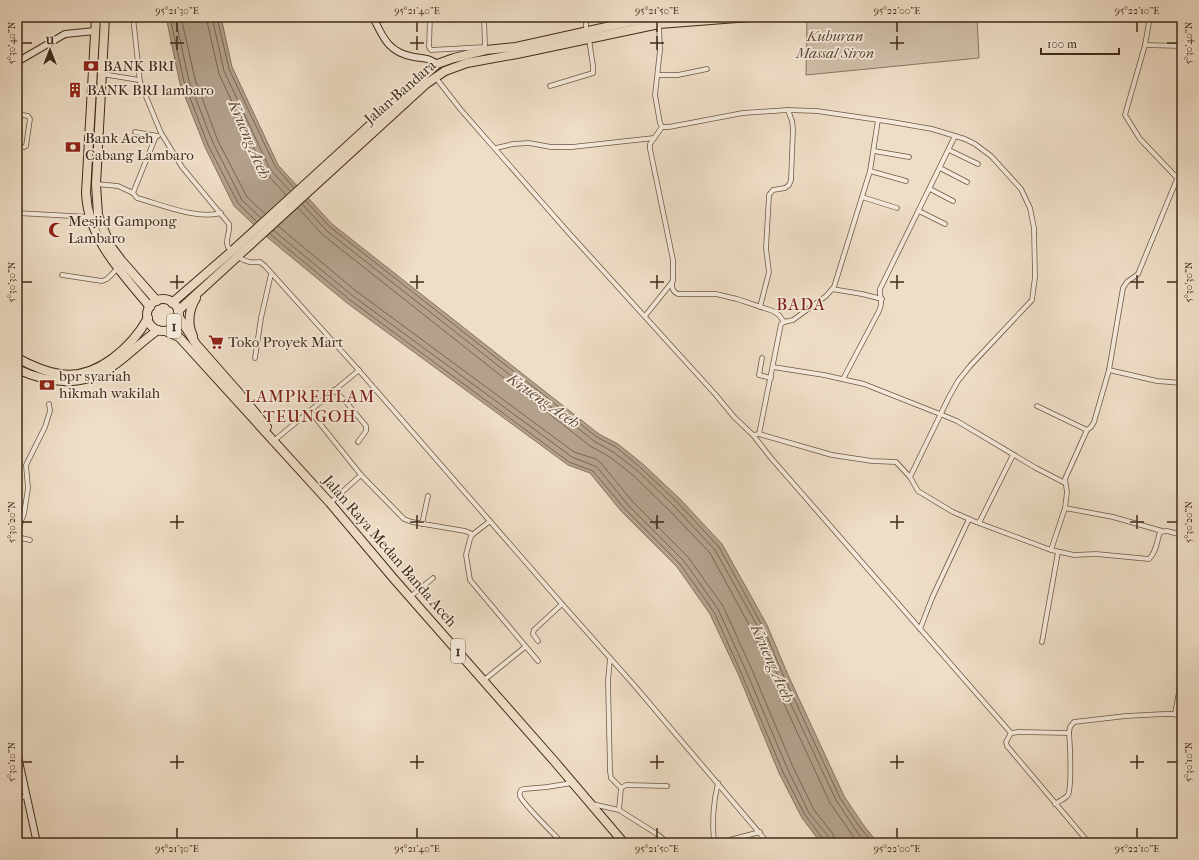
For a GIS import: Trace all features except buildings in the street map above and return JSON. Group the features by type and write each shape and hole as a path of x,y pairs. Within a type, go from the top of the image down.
{"highway":[{"path":"96,17 86,204 90,217 106,252 118,268 153,304"},
{"path":"105,17 96,184 98,215 110,245 153,304"},
{"name":"Jalan Bandara","path":"172,303 424,80 436,77 444,70 516,51 660,21 750,17"},
{"name":"Jalan Bandara","path":"179,314 199,292 251,245 424,80 437,64 485,48 516,51"},
{"path":"196,344 190,332 190,317 192,305 199,292"},
{"name":"1","path":"163,300 172,303 179,314 174,327 161,330 151,326 148,314 153,304 163,300"},
{"name":"Jalan Raya Medan Banda Aceh","path":"179,314 196,344 240,394 291,459"},
{"path":"17,358 32,366 60,374 90,371 118,354 140,332 148,318"},
{"path":"17,369 42,379 64,382 81,380 94,376 112,366 146,338 161,330"},
{"name":"Jalan Raya Medan Banda Aceh","path":"161,330 179,337 209,372 291,459 624,843"}],"street":[{"path":"133,17 140,80 161,133 182,167 229,224 230,228 226,241 228,248 232,251"},
{"path":"388,17 386,19 374,19 385,40 392,48 405,55 429,59 437,64"},
{"path":"429,59 431,50 429,47 430,17"},
{"path":"431,50 485,48 484,17"},
{"path":"550,86 593,73 587,35 586,17"},
{"path":"1150,17 1145,45 1125,115 1140,139 1182,183"},
{"path":"660,21 660,50 655,95 662,127"},
{"path":"18,58 65,34 95,31"},
{"path":"1145,45 1182,46"},
{"path":"658,75 678,75 707,69"},
{"path":"102,74 140,80"},
{"path":"436,77 461,110 735,418 753,435 771,458 1011,733"},
{"path":"662,127 743,113 788,110 817,111 932,129 975,144 987,153 1026,196 1034,228 1035,281 1032,300 970,366 958,381 940,414 910,477"},
{"path":"760,307 769,272 766,248 770,195 773,190 785,188 790,185 791,180 793,129 791,115 788,110"},
{"path":"17,114 28,116 30,119 26,146 17,146"},
{"path":"759,434 781,324 793,320 826,296 834,287 870,172 878,120"},
{"path":"662,127 650,144 650,149 673,260 672,289 678,294 716,294 737,299 779,315 784,322"},
{"path":"135,132 156,136"},
{"path":"133,193 156,136 160,135 161,133"},
{"path":"843,379 882,305 880,289 955,136"},
{"path":"496,148 513,144 529,143 551,147 572,147 654,138"},
{"path":"949,150 978,164"},
{"path":"874,151 910,157"},
{"path":"940,168 967,182"},
{"path":"870,172 906,180"},
{"path":"1051,550 1065,508 1067,492 1065,483 1066,474 1087,430 1094,422 1109,370 1123,288 1127,282 1138,274 1177,179"},
{"path":"96,184 118,186 133,193 137,198 181,210 212,216 220,213"},
{"path":"930,189 953,201"},
{"path":"862,197 897,208"},
{"path":"919,212 945,224"},
{"path":"17,228 18,214 90,217"},
{"path":"238,257 245,262 260,262 359,370 610,658 768,843"},
{"path":"62,275 102,281 107,279 118,268"},
{"path":"256,358 260,324 272,274"},
{"path":"645,316 672,281"},
{"path":"832,289 862,294 882,300"},
{"path":"762,358 759,375 771,378"},
{"path":"773,366 864,384 940,414 957,421 1013,455 1065,483"},
{"path":"276,439 359,370"},
{"path":"1109,370 1157,381 1182,383"},
{"path":"334,390 366,426 366,431 358,442"},
{"path":"30,540 17,537 28,494 26,465 45,427 50,411 49,404"},
{"path":"1037,406 1087,430"},
{"path":"310,411 361,475 404,519 422,524 465,531 472,535"},
{"path":"753,435 759,434 832,455 872,461 896,462 910,477 918,491 953,512 1058,552 1074,555 1096,554 1149,559 1151,558 1160,532 1162,531"},
{"path":"979,523 1013,455"},
{"path":"330,503 361,475"},
{"path":"422,524 428,496"},
{"path":"1065,508 1113,517 1182,535"},
{"path":"920,629 932,598 969,519"},
{"path":"490,521 472,535 468,544 466,555 470,580 538,661"},
{"path":"1042,642 1058,552"},
{"path":"410,598 433,578"},
{"path":"538,641 532,634 534,630 562,604"},
{"path":"483,681 525,647"},
{"path":"610,658 608,681 610,771 611,778 621,788"},
{"path":"1175,714 1182,675"},
{"path":"1055,804 1065,798 1069,791 1071,752 1070,733 1072,724 1080,721 1126,716 1175,714 1182,719"},
{"path":"1011,733 1070,733"},
{"path":"1011,733 1006,742 1007,746 1089,843"},
{"path":"17,752 37,843"},
{"path":"562,843 520,798 519,794 521,790 524,789 572,783"},
{"path":"714,843 714,798 718,783"},
{"path":"621,788 626,785 667,786"},
{"path":"619,810 621,788"},
{"path":"17,797 27,798"},
{"path":"589,803 619,810 657,834 668,843"},
{"path":"718,843 760,832"}],"green space":[{"name":"Kuburan Massal Siron","path":"977,17 979,58 806,75 807,18"}],"water":[{"name":"Krueng Aceh","path":"166,17 221,17 232,67 278,165 332,224 599,434 618,444 644,465 681,500 722,544 767,625 788,675 844,796 864,826 878,843 821,843 802,818 779,773 739,676 710,614 677,567 621,511 590,473 568,465 347,303 267,237 234,206 205,147 180,84"}],"place":[{"name":"BANK BRI","path":"91,66"},
{"name":"BANK BRI lambaro","path":"75,90"},
{"name":"Bank Aceh Cabang Lambaro","path":"73,147"},
{"name":"Mesjid Gampong Lambaro","path":"56,230"},
{"name":"Toko Proyek Mart","path":"216,342"},
{"name":"bpr syariah hikmah wakilah","path":"47,385"}],"district":[{"name":"BADA","path":"801,304"},
{"name":"LAMPREHLAM TEUNGOH","path":"310,406"}]}
